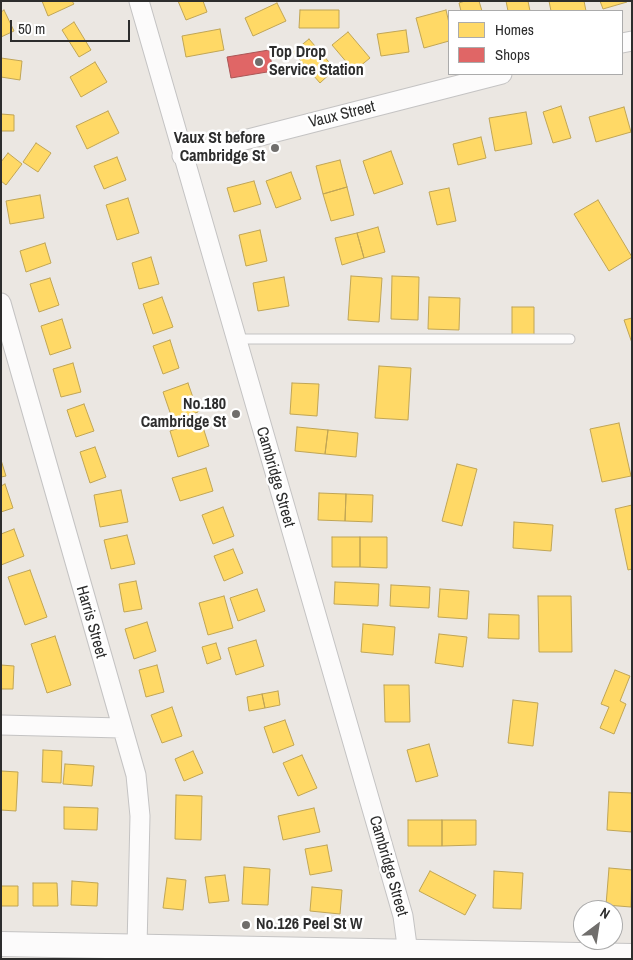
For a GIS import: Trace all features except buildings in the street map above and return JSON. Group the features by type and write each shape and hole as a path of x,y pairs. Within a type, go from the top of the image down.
{"street":[{"name":"Cambridge Street","path":"139,1 182,156 404,921 408,953"},
{"name":"Vaux Street","path":"182,156 498,75"},
{"name":"Harris Street","path":"1,303 136,775 140,816 137,947"},
{"path":"1,725 121,728"},
{"path":"1,944 137,947 315,955 408,953 632,956"}],"lane":[{"path":"235,339 570,339"}],"place":[{"name":"Top Drop Service Station","path":"259,62"},
{"name":"Vaux St before Cambridge St","path":"275,148"},
{"name":"No.180 Cambridge St","path":"236,414"},
{"name":"No.126 Peel St W","path":"246,925"}]}
